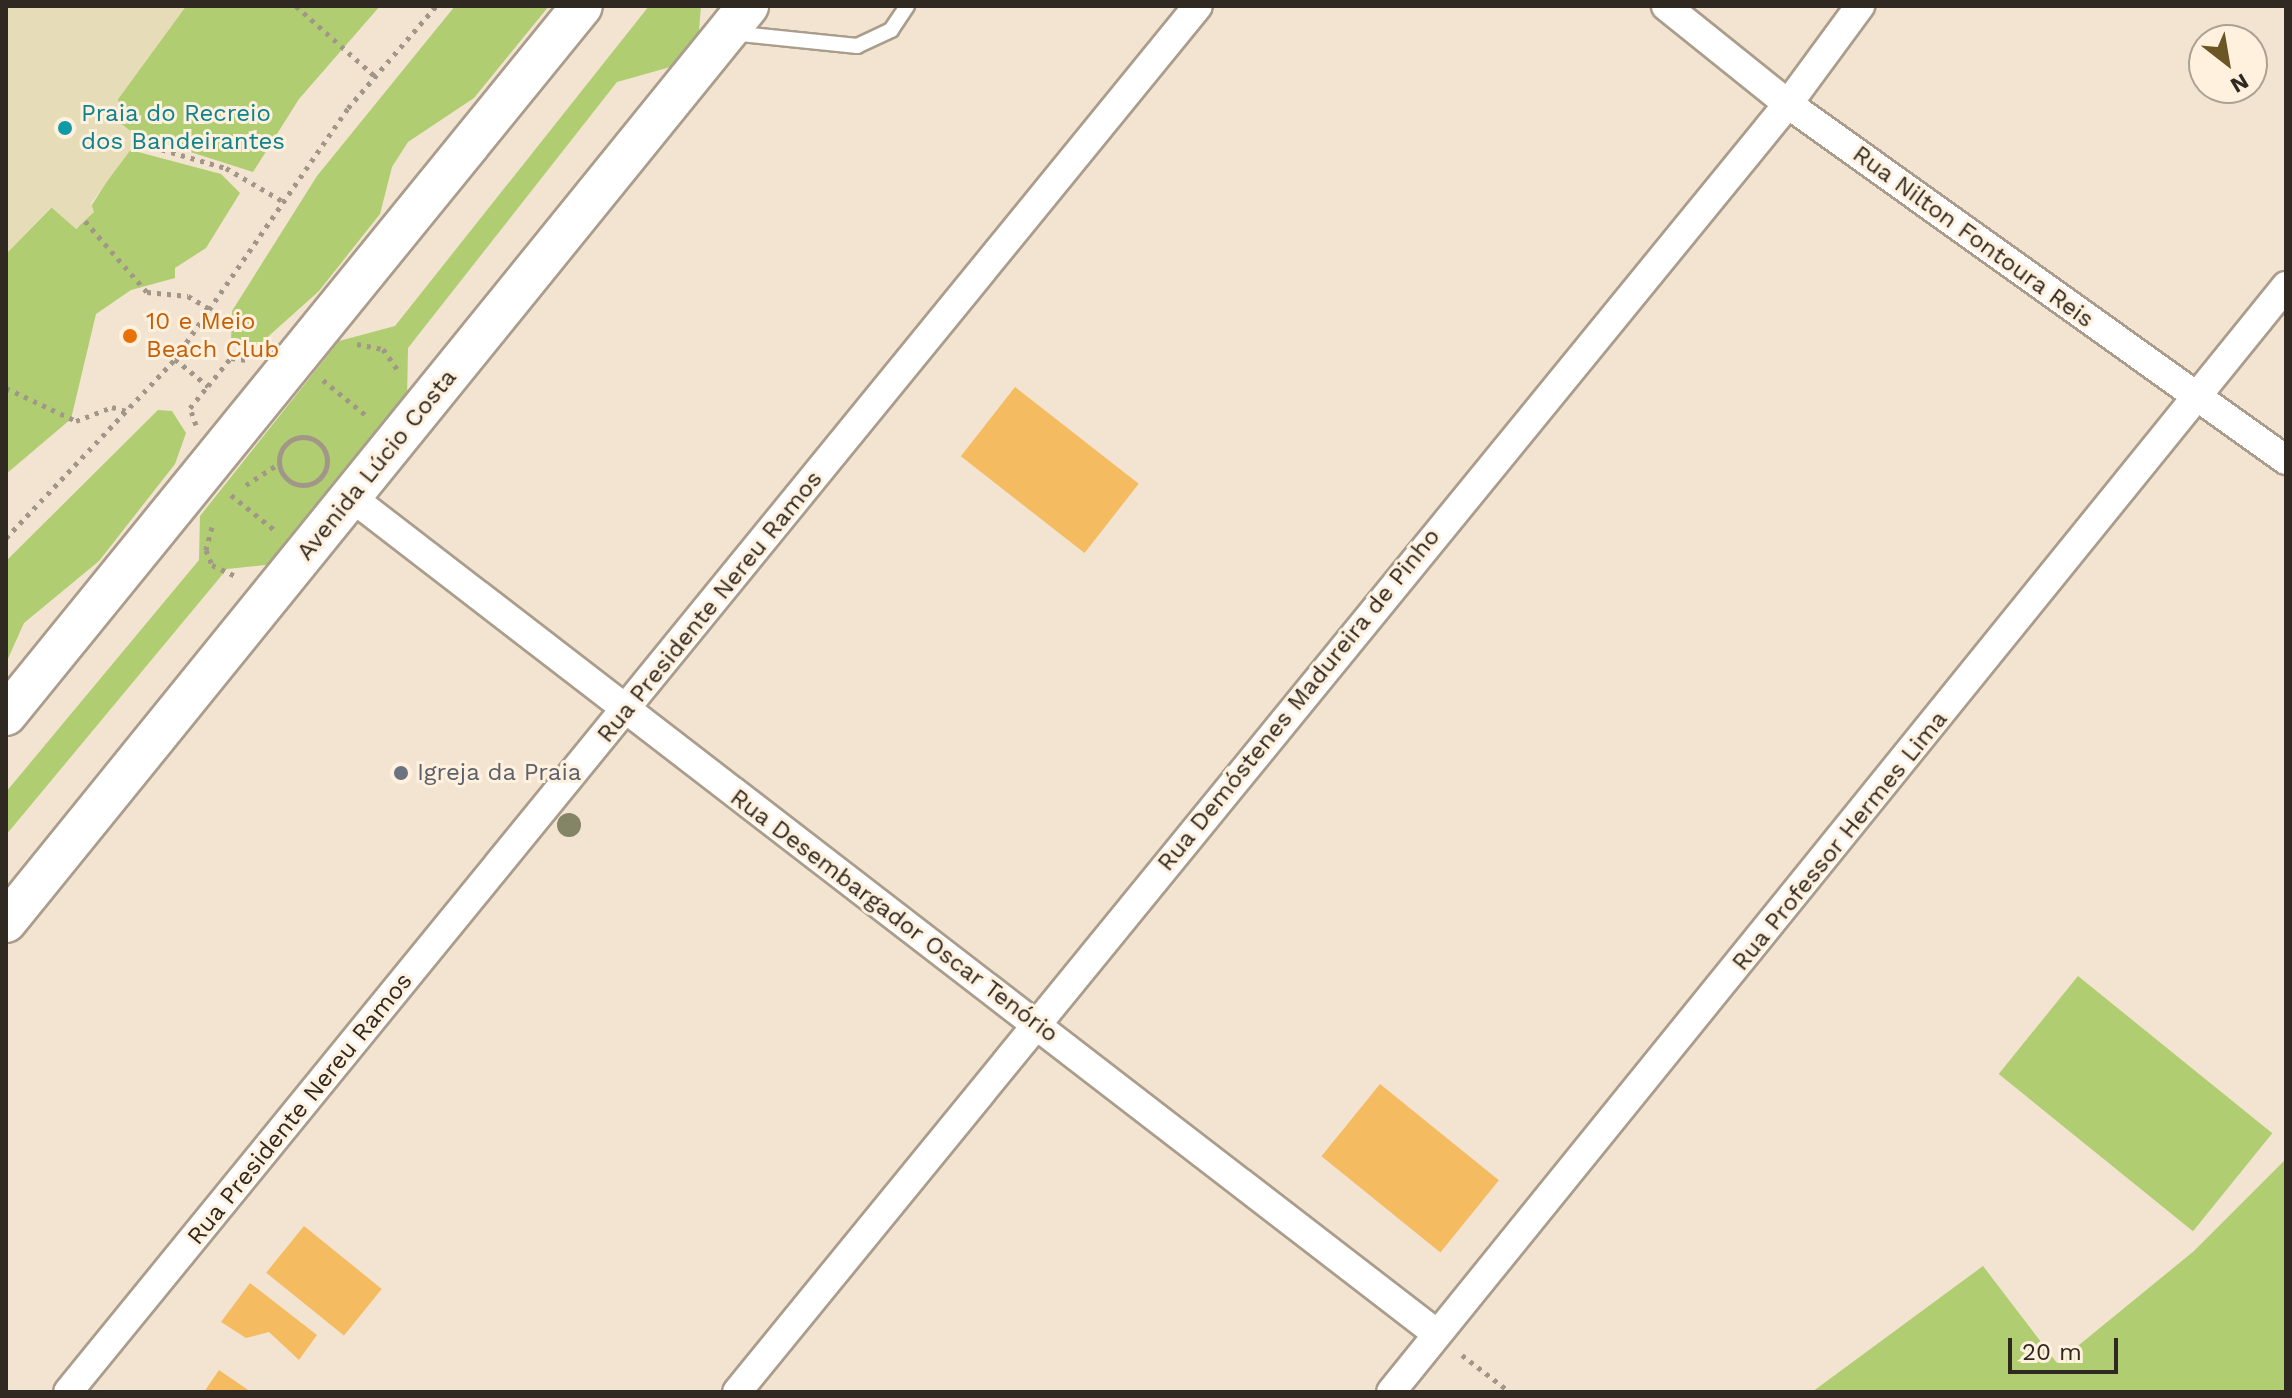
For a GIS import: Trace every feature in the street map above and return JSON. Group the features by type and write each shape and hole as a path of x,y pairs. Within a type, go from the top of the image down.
{"main road":[{"path":"6,715 582,6"},
{"name":"Avenida Lúcio Costa","path":"6,922 737,19"}],"street":[{"name":"Rua Presidente Nereu Ramos","path":"68,1392 1198,6"},
{"name":"Rua Nilton Fontoura Reis","path":"1666,6 1788,104 2286,460"},
{"name":"Rua Demóstenes Madureira de Pinho","path":"737,1392 1035,1022 1788,104 1860,6"},
{"name":"Rua Professor Hermes Lima","path":"1391,1392 2200,400 2286,286"},
{"name":"Rua Desembargador Oscar Tenório","path":"351,497 624,712 1035,1022 1437,1334"}],"lane":[{"path":"737,19 857,46 891,30 907,6"}],"path":[{"path":"296,6 376,77"},
{"path":"6,538 130,412 175,359 213,311 284,202 376,77 436,6"},
{"path":"133,141 226,168 284,202"},
{"path":"85,221 147,292 188,296 213,311"},
{"path":"304,345 383,349 396,361 401,384"},
{"path":"206,433 190,408 236,354 257,368"},
{"path":"175,359 208,386"},
{"path":"6,388 76,421 112,407 130,412"},
{"path":"361,432 380,409"},
{"path":"227,509 278,464 294,438 318,442 326,455 321,477 307,485 285,478 278,464"},
{"path":"326,455 338,452"},
{"path":"220,487 277,532"},
{"path":"219,519 207,539 212,565 229,576 287,576"},
{"path":"1437,1334 1510,1392"}],"green space":[{"path":"186,6 380,6 299,99 253,172 134,134 120,123 118,99"},
{"path":"455,6 549,6 474,98 408,142 392,167 380,214 319,291 261,343 246,349 231,342 232,311 317,176"},
{"path":"649,6 701,6 698,43 681,64 617,82 408,348 407,401 274,564 227,569 6,835 6,792 199,560 200,516 339,341 395,326"},
{"path":"127,149 221,174 240,193 206,248 175,268 175,278 131,290 96,314 71,419 6,474 6,254 52,207 77,229"},
{"path":"158,410 172,411 186,433 175,464 99,561 24,623 6,663 6,561"},
{"path":"2078,976 2272,1133 2193,1231 1999,1074"},
{"path":"2286,1159 2286,1392 1812,1392 1983,1266 2057,1363 2194,1251"}],"sand":[{"name":"Praia do Recreio dos Bandeirantes","path":"6,6 186,6 118,99 120,123 134,134 132,148 91,203 94,212 76,229 51,207 6,254"}],"building":[{"path":"1015,387 1139,484 1085,553 961,456"},
{"path":"1380,1084 1499,1180 1440,1253 1321,1156"},
{"path":"304,1226 382,1289 344,1336 266,1273"},
{"path":"250,1283 317,1335 299,1360 269,1332 246,1338 221,1322"},
{"path":"219,1370 251,1392 204,1392"}],"place":[{"name":"Praia do Recreio dos Bandeirantes","path":"65,128"},
{"name":"10 e Meio Beach Club","path":"130,336"},
{"name":"Igreja da Praia","path":"401,773"}]}
